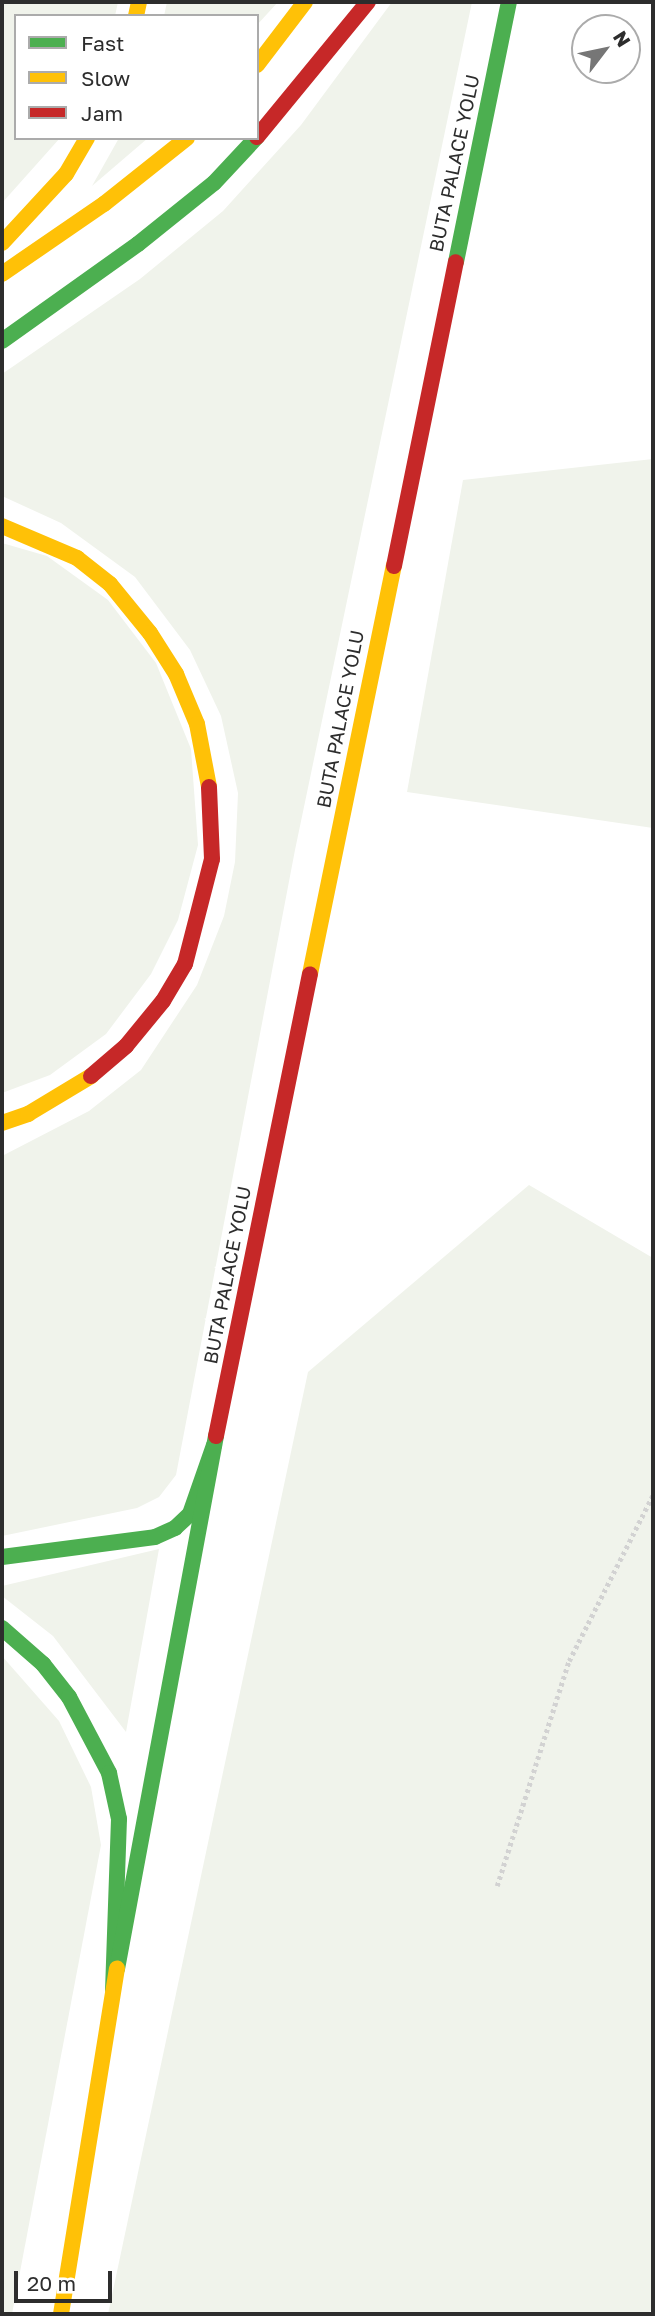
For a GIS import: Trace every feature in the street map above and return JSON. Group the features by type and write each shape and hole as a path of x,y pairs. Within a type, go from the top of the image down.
{"main road":[{"path":"259,62 305,2"},
{"path":"259,136 346,34 368,2"},
{"name":"BUTA PALACE YOLU","path":"214,1445 509,2"},
{"path":"2,243 66,174 87,140"},
{"path":"2,274 104,204 184,140"},
{"path":"2,341 138,244 214,183 255,140"},
{"path":"2,526 34,536 77,558 110,584 150,633 176,674 197,724 208,766 212,859 185,964 163,1001 126,1045 88,1079 28,1114 2,1123"},
{"path":"2,1557 155,1536 175,1528 190,1514 214,1445"},
{"path":"61,2314 113,1990 214,1445"},
{"path":"2,1628 43,1664 69,1697 109,1773 119,1844 113,1990"}],"path":[{"path":"497,1886 569,1661 653,1494"}],"shaded area":[{"path":"2,2 118,2 115,14 14,14 14,140 58,140 2,203"},
{"path":"167,2 278,2 259,23 259,14 164,14"},
{"path":"392,2 472,2 295,850 176,1475 159,1497 137,1508 2,1536 2,1156 89,1111 141,1070 197,985 224,916 235,862 238,793 221,716 190,650 135,577 61,523 2,496 2,374 140,279 223,211 301,125"},
{"path":"118,140 146,140 92,186"},
{"path":"653,459 653,828 407,792 463,480"},
{"path":"2,543 47,556 108,600 156,663 191,749 198,845 178,920 151,974 106,1034 50,1075 2,1093"},
{"path":"529,1185 653,1258 653,2307 648,2314 108,2314 308,1372"},
{"path":"159,1549 126,1732 53,1636 2,1596 2,1586"},
{"path":"2,1656 59,1721 91,1787 101,1845 12,2314 2,2314"}],"traffic: fast":[{"path":"456,262 509,2"},
{"path":"2,341 138,244 214,183 254,140"},
{"path":"117,1969 216,1436"},
{"path":"2,1557 155,1537 175,1528 190,1514 214,1445"},
{"path":"2,1628 43,1664 69,1697 109,1773 119,1819 113,1990"}],"traffic: slow":[{"path":"136,14 139,2"},
{"path":"259,62 305,2"},
{"path":"2,243 66,174 86,140"},
{"path":"2,274 104,204 184,140"},
{"path":"2,526 77,558 110,584 150,633 176,674 197,724 209,787"},
{"path":"310,974 394,566"},
{"path":"2,1123 28,1114 91,1076"},
{"path":"61,2314 117,1969"}],"traffic: jam":[{"path":"259,135 368,2"},
{"path":"394,566 456,262"},
{"path":"91,1076 126,1046 163,1001 185,964 212,859 209,787"},
{"path":"216,1436 310,974"}]}
